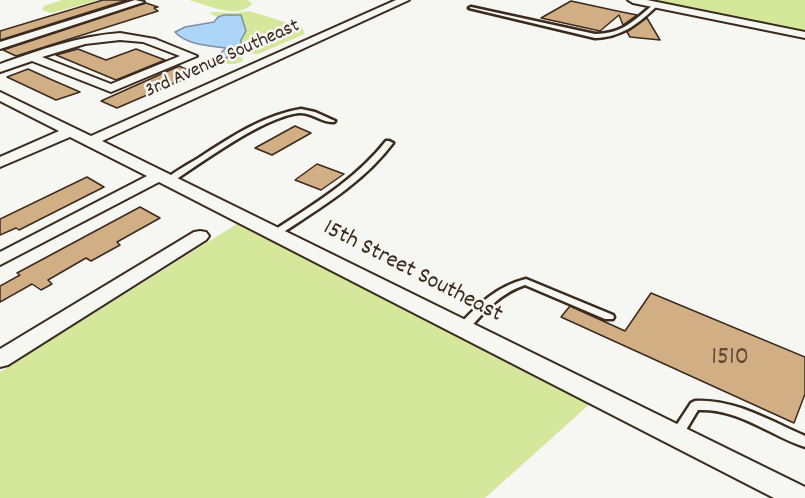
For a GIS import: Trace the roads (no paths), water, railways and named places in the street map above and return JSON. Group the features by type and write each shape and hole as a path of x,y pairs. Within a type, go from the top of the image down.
{"street":[{"name":"3rd Avenue Southeast","path":"89,141 405,0"},
{"path":"633,0 805,35"},
{"path":"0,46 139,2"},
{"path":"61,27 93,38"},
{"path":"0,68 33,57 93,38 139,38 190,56 111,88 33,57"},
{"name":"15th Street Southeast","path":"4,102 165,177 800,498"},
{"path":"0,162 70,132"},
{"path":"0,259 165,177"},
{"path":"0,359 200,236"}],"lane":[{"path":"471,8 608,37 618,35 656,5"},
{"path":"165,177 286,113 304,111 332,121"},
{"path":"276,233 347,186 378,158 389,143"},
{"path":"463,328 494,295 513,285 526,282 609,317"},
{"path":"676,436 695,406 706,404 727,408 805,442"}],"water":[{"path":"241,15 246,31 241,40 241,49 223,60 212,61 226,48 192,42 175,32 185,27 214,22 218,17"}]}
